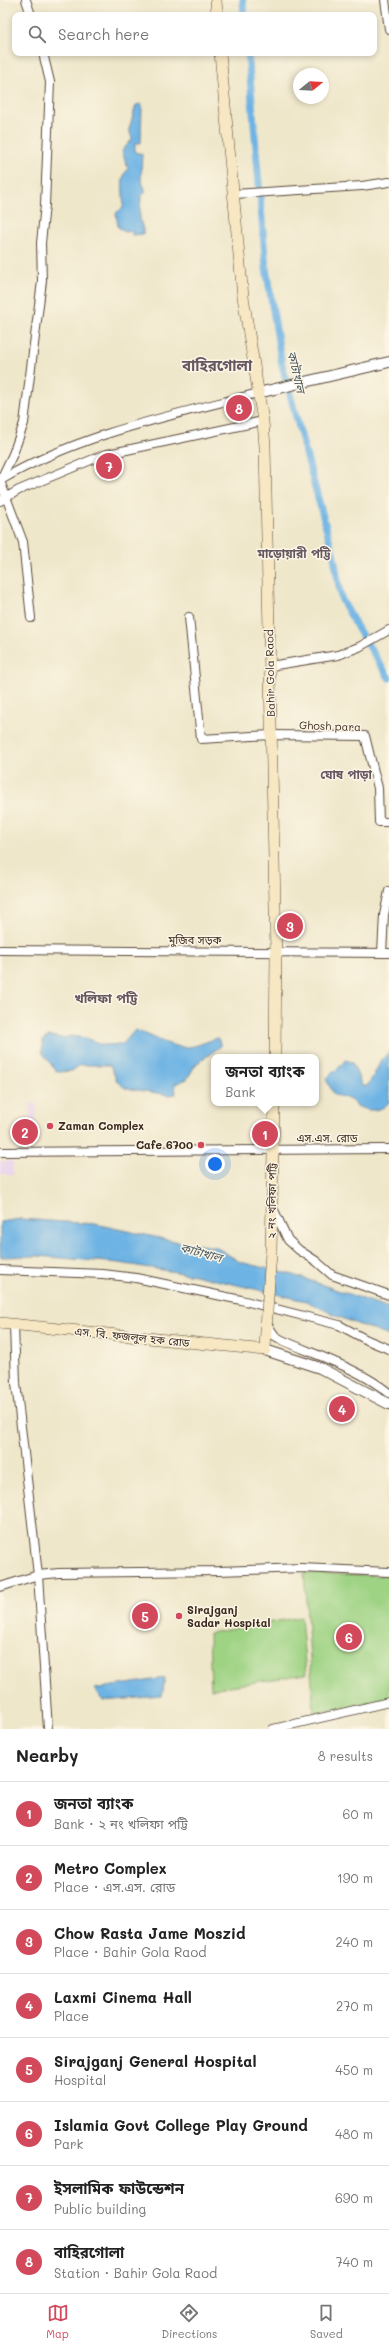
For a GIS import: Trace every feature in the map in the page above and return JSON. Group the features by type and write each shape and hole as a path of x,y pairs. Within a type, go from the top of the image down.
{"main road":[{"path":"216,0 217,12"},
{"name":"Bahir Gola Raod","path":"220,56 239,194 243,297 263,392 276,952"},
{"path":"275,1054 276,952"},
{"name":"২ নং খলিফা পট্টি","path":"265,1350 271,1252 274,1106"},
{"name":"এস. বি. ফজলুল হক রোড","path":"0,1323 265,1350"}],"street":[{"path":"26,0 31,12"},
{"path":"385,0 389,29"},
{"path":"31,618 23,542 3,498 0,481 13,454 24,423 42,281 41,243 45,205 50,82 44,56"},
{"path":"239,194 389,182"},
{"path":"0,481 47,455 85,440 120,429 263,392 389,362"},
{"path":"3,498 103,455 263,421"},
{"path":"188,617 201,739 270,735"},
{"path":"270,666 338,655 359,647 389,630"},
{"name":"Ghosh para","path":"270,735 365,736 378,788 379,822 389,822"},
{"path":"385,953 384,915 389,891"},
{"name":"মুজিব সড়ক","path":"0,950 385,953"},
{"name":"এস.এস. রোড","path":"0,1152 389,1149"},
{"path":"272,1206 288,1240 299,1250 332,1274 389,1295"},
{"path":"0,1270 104,1274 136,1278 241,1300 339,1324 366,1340 389,1349"},
{"path":"14,1324 16,1383 38,1576 48,1729"},
{"path":"267,1324 275,1336 335,1362 378,1384 389,1394"},
{"path":"265,1350 299,1360 331,1374 389,1404"},
{"path":"331,1374 335,1362"},
{"path":"0,1587 38,1576 59,1573 219,1571 301,1568 389,1572"},
{"path":"273,1729 389,1702"}],"shaded area":[{"path":"30,1104 37,1104 33,1148 28,1148"},
{"path":"0,1161 13,1161 13,1175 0,1174"}],"green space":[{"path":"304,1573 389,1576 389,1698 314,1714"},
{"path":"301,1617 306,1674 211,1689 209,1633"}],"water":[{"path":"136,105 142,105 141,143 135,143 135,152 142,154 141,179 146,192 141,196 140,210 143,234 132,235 132,231 125,232 118,227 116,213 123,208 123,178 128,169 122,151 132,139 129,129"},
{"path":"135,1030 171,1045 186,1047 194,1046 218,1038 221,1046 196,1064 187,1079 175,1084 176,1094 169,1095 125,1088 117,1081 110,1065 80,1065 72,1071 57,1072 42,1052 43,1040 49,1036 63,1038 72,1036 86,1038 102,1045 123,1044"},
{"path":"389,1053 389,1102 383,1108 370,1110 361,1108 348,1099 334,1095 326,1079 341,1066 345,1060 352,1062 362,1086 367,1086 382,1059"},
{"path":"20,1219 95,1224 178,1242 216,1247 240,1262 294,1275 389,1308 389,1336 339,1317 306,1301 194,1275 119,1263 38,1256 0,1257 0,1222"},
{"path":"165,1678 162,1696 103,1701 94,1689"}],"waterway":[{"name":"কাটাখাল","path":"243,0 244,12"},
{"name":"কাটাখাল","path":"248,56 266,268 282,365 334,557 341,598 358,629 389,678"}],"place":[{"name":"বাহিরগোলা","path":"239,408"},
{"name":"ইসলামিক ফাউন্ডেশন","path":"109,466"},
{"name":"Chow Rasta Jame Moszid","path":"290,926"},
{"name":"Zaman Complex","path":"50,1126"},
{"name":"Metro Complex","path":"25,1132"},
{"name":"জনতা ব্যাংক","path":"265,1134"},
{"name":"Cafe 6700","path":"201,1145"},
{"name":"Laxmi Cinema Hall","path":"342,1409"},
{"name":"Sirajganj General Hospital","path":"145,1616"},
{"name":"Sirajganj Sadar Hospital","path":"179,1616"},
{"name":"Islamia Govt College Play Ground","path":"349,1637"}],"district":[{"name":"বাহিরগোলা","path":"217,366"},
{"name":"মাড়োয়ারী পট্টি","path":"294,554"},
{"name":"ঘোষ পাড়া","path":"346,775"},
{"name":"খলিফা পট্টি","path":"106,998"}]}
